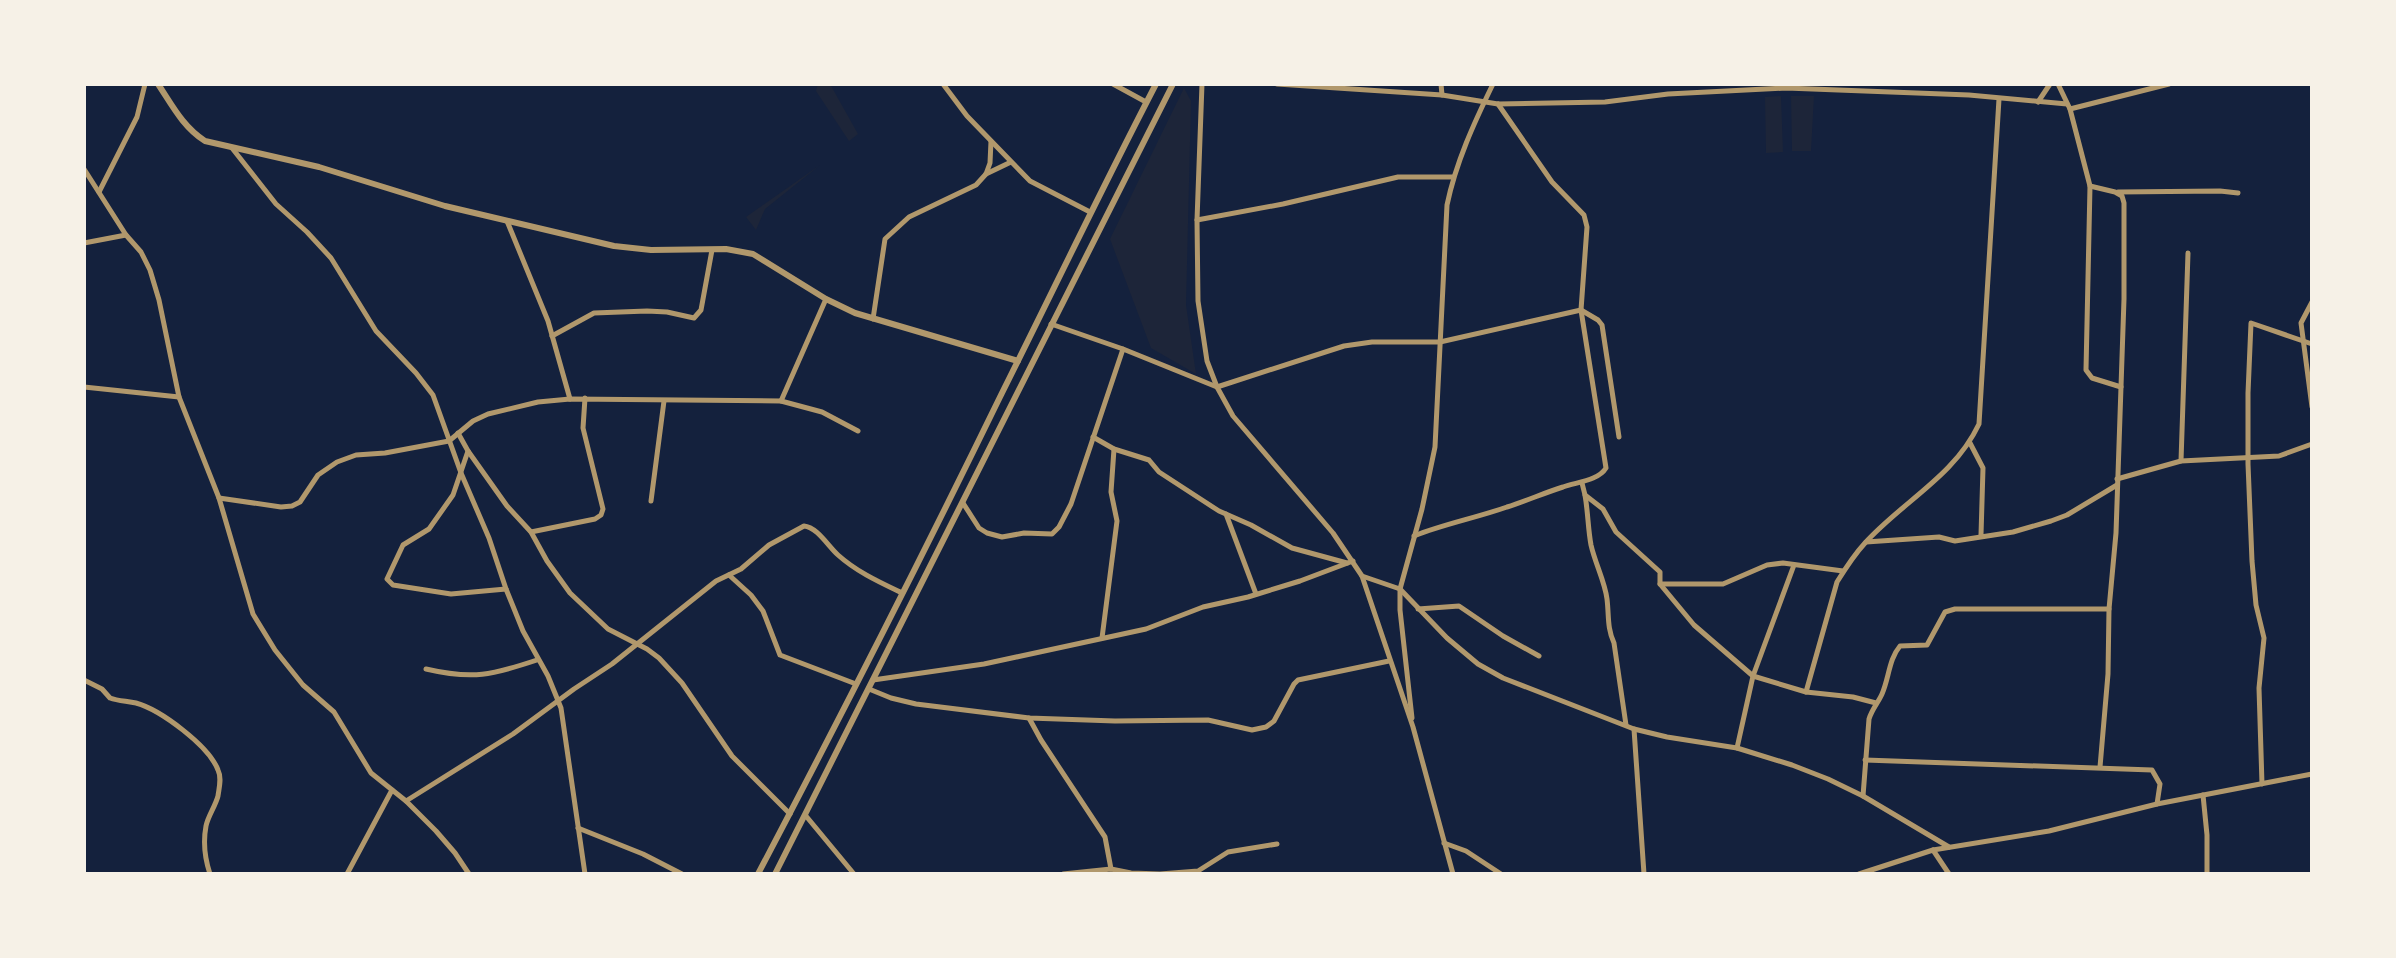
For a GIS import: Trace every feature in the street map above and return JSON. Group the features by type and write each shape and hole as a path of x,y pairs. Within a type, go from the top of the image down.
{"street":[{"path":"99,192 137,117 145,84"},
{"path":"158,84 192,133 205,141 320,167 445,206 614,246 651,250 726,249 753,254 826,299 855,313 1018,361"},
{"path":"943,84 967,116 1030,181 1090,212"},
{"path":"1113,84 1146,102"},
{"path":"758,874 902,593 1156,84"},
{"path":"775,874 1173,84"},
{"path":"1202,84 1198,220 1200,330 1206,360 1233,416 1333,533 1350,562 1362,576 1413,727 1453,874"},
{"path":"1277,84 1442,95 1498,104 1605,102 1668,94 1786,86 1969,95 2068,106 2169,84"},
{"path":"1441,84 1442,95"},
{"path":"1413,727 1400,589 1422,509 1435,447 1447,205 1463,148 1493,84"},
{"path":"2038,102 2050,84"},
{"path":"2058,84 2068,106 2090,186 2086,370 2092,378 2121,387"},
{"path":"1806,692 1837,582 1843,571 1866,542 1944,473 1970,443 1979,424 1999,99"},
{"path":"1414,536 1444,524 1508,507 1566,485 1581,483 1604,472 1606,463 1581,310 1587,227 1584,215 1552,182 1498,104"},
{"path":"986,174 991,157 991,141"},
{"path":"232,148 276,204 331,258 376,331 433,395 506,589 559,702 564,720 585,874"},
{"path":"873,319 885,239 909,217 975,185 986,174 1011,162"},
{"path":"84,169 141,252 150,271 159,300 179,397 219,498 253,614 275,650 303,685 334,712 371,773 406,801 456,853 468,874"},
{"path":"1198,220 1283,204 1398,177 1453,177"},
{"path":"2090,186 2115,192 2238,193"},
{"path":"2100,767 2108,674 2121,387 2124,203 2122,196 2115,192"},
{"path":"508,221 552,336 570,399"},
{"path":"84,243 127,235"},
{"path":"552,336 588,315 604,312 667,312 694,318 701,310 712,250"},
{"path":"2181,461 2188,253"},
{"path":"781,401 826,299"},
{"path":"2312,302 2301,323 2312,407"},
{"path":"1051,324 1123,349 1217,387 1344,346 1372,342 1440,342 1581,310 1602,325 1619,437"},
{"path":"2262,784 2259,688 2264,638 2256,605 2252,561 2248,458 2251,323 2312,344"},
{"path":"963,503 979,528 987,533 1002,537 1024,533 1052,534 1059,527 1070,504 1123,349"},
{"path":"84,387 179,397"},
{"path":"219,498 281,507 292,506 300,502 318,475 337,462 356,456 449,441 473,421 488,414 538,402 585,398 781,401 822,412 858,431"},
{"path":"531,532 595,519 601,515 603,509 587,455 583,428 585,398"},
{"path":"651,501 664,401"},
{"path":"458,433 507,506 531,532 547,561 570,593 608,629 659,658 732,756 790,814"},
{"path":"1093,437 1114,449 1149,460 1159,472 1226,514 1292,548 1350,562"},
{"path":"1970,443 1983,468 1981,535"},
{"path":"1866,542 1939,537 1955,541 2012,532 2052,521 2117,482 2181,461 2279,456 2312,444"},
{"path":"1102,638 1117,521 1111,492 1114,449"},
{"path":"468,451 453,495 429,529 402,545 387,579 393,585 451,594 506,589"},
{"path":"1581,483 1588,512 1590,542 1607,596 1609,632 1614,643 1626,725"},
{"path":"1585,495 1602,509 1616,532 1660,572 1660,584 1694,625 1753,676 1806,692 1853,697 1876,703"},
{"path":"1226,514 1256,594"},
{"path":"406,801 503,741 559,702 638,644 716,581 729,575 769,545 808,526 855,569 902,593"},
{"path":"873,680 984,664 1146,629 1203,607 1256,594 1350,562"},
{"path":"1660,584 1723,584 1767,565 1783,563 1843,571"},
{"path":"1737,748 1753,676 1794,565"},
{"path":"729,575 751,595 762,611 780,654 856,684"},
{"path":"1362,576 1400,589 1478,664 1503,678 1634,729 1737,748 1828,779 1863,796 1950,847"},
{"path":"1418,609 1459,606 1503,636 1539,656"},
{"path":"1863,796 1869,719 1882,694 1895,652 1900,646 1927,645 1945,612 1955,609 2109,609"},
{"path":"426,669 451,675 479,676 537,660"},
{"path":"869,689 916,704 1029,718 1208,720 1252,730 1266,727 1274,721 1298,680 1390,661"},
{"path":"84,680 102,689 110,698 138,704 175,723 213,760 220,779 214,810 206,824 204,842 210,874"},
{"path":"1029,718 1105,837 1111,869"},
{"path":"1634,729 1644,874"},
{"path":"1866,760 2152,770 2160,784 2157,804"},
{"path":"1859,874 1933,850 2049,831 2157,804 2312,774"},
{"path":"347,874 392,790"},
{"path":"2203,795 2207,874"},
{"path":"806,816 854,874"},
{"path":"578,828 643,854 682,874"},
{"path":"1444,843 1466,851 1501,874"},
{"path":"1063,874 1111,869 1131,873 1198,872 1227,852 1277,844"},
{"path":"1933,850 1949,874"}],"shaded area":[{"path":"818,84 830,84 858,134 849,141 816,91"},
{"path":"1184,88 1191,101 1186,305 1196,374 1151,348 1110,239"},
{"path":"1781,96 1783,152 1766,153 1765,97"},
{"path":"1791,96 1814,96 1811,151 1792,151"},
{"path":"820,165 765,209 756,230 746,217"}]}
